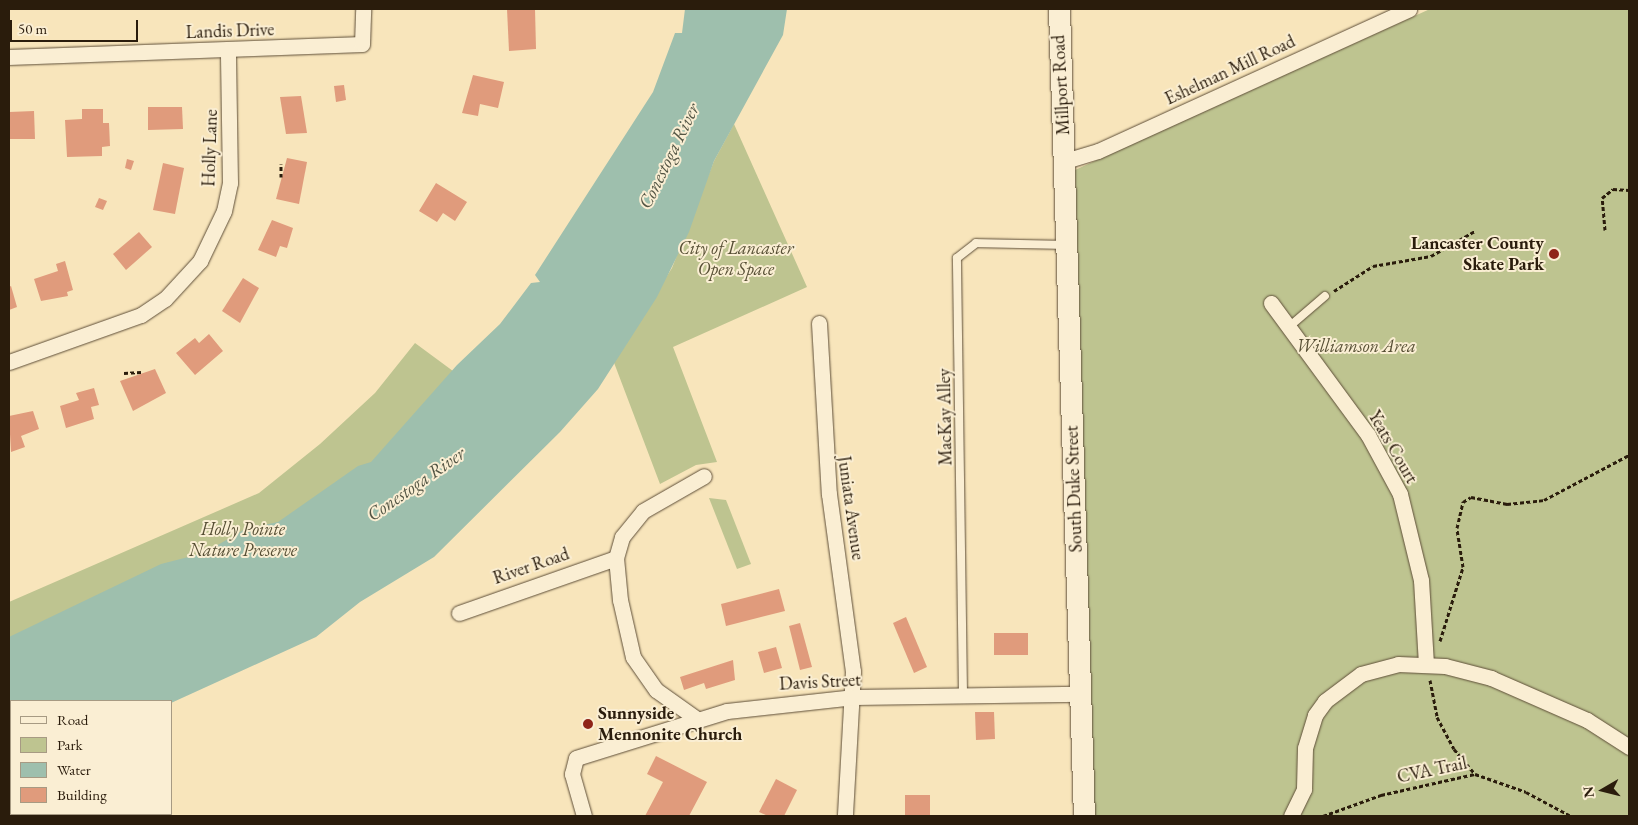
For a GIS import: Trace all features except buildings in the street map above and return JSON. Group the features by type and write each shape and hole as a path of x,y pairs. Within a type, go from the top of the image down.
{"main road":[{"name":"Millport Road","path":"1058,9 1065,161"},
{"name":"South Duke Street","path":"1065,161 1084,816"}],"street":[{"name":"Landis Drive","path":"9,57 362,44 363,9"},
{"name":"Eshelman Mill Road","path":"1065,161 1098,151 1409,9"},
{"name":"Holly Lane","path":"9,362 142,315 165,299 200,261 224,211 230,183 228,50"},
{"name":"Yeats Court","path":"1271,303 1290,326 1368,435 1400,494 1421,580 1426,664"},
{"name":"Juniata Avenue","path":"819,323 822,428 849,620 854,697 845,816"},
{"path":"697,719 656,690 633,657 620,600 616,558 622,538 644,511 704,476"},
{"name":"River Road","path":"459,614 616,558"},
{"path":"1291,816 1304,789 1309,731 1325,701 1361,674 1398,664 1426,664 1533,694 1629,747"},
{"name":"Davis Street","path":"584,816 573,765 583,754 697,719 770,703 854,697 963,694 1081,694"}],"lane":[{"name":"MacKay Alley","path":"963,694 957,258 976,243 1068,245"},
{"path":"1290,326 1325,296"}],"path":[{"path":"280,176 281,164"},
{"path":"1605,230 1602,198 1613,189 1629,190"},
{"path":"1325,296 1373,266 1431,256 1474,231"},
{"path":"124,373 141,372"},
{"path":"1476,774 1454,749 1436,717 1426,664 1444,633 1463,567 1457,528 1463,502 1471,497 1507,504 1544,500 1629,455"},
{"name":"CVA Trail","path":"1324,816 1381,795 1476,774 1526,792 1571,816"},
{"path":"1152,816 1218,816"}],"green space":[{"name":"Williamson Area","path":"1430,9 1629,9 1629,816 1093,816 1075,170"},
{"name":"City of Lancaster Open Space","path":"734,124 807,287 673,347 717,462 696,465 660,484 613,360 672,268 714,161"},
{"name":"Holly Pointe Nature Preserve","path":"415,343 476,388 434,437 9,678 9,602 259,493 320,444 375,393"},
{"path":"709,498 726,500 751,564 737,569"},
{"path":"10,788 10,815 90,816 9,816"}],"water":[{"name":"Conestoga River","path":"685,9 787,9 783,35 714,161 689,232 657,297 598,389 560,432 434,557 360,602 316,637 172,703 172,700 10,700 9,762 9,637 161,564 204,553 245,529 278,522 358,466 371,462 457,365 500,324 531,283 540,282 535,275 653,92 675,33 682,33"}],"place":[{"name":"Lancaster County Skate Park","path":"1554,254"},
{"name":"Sunnyside Mennonite Church","path":"588,724"}]}
